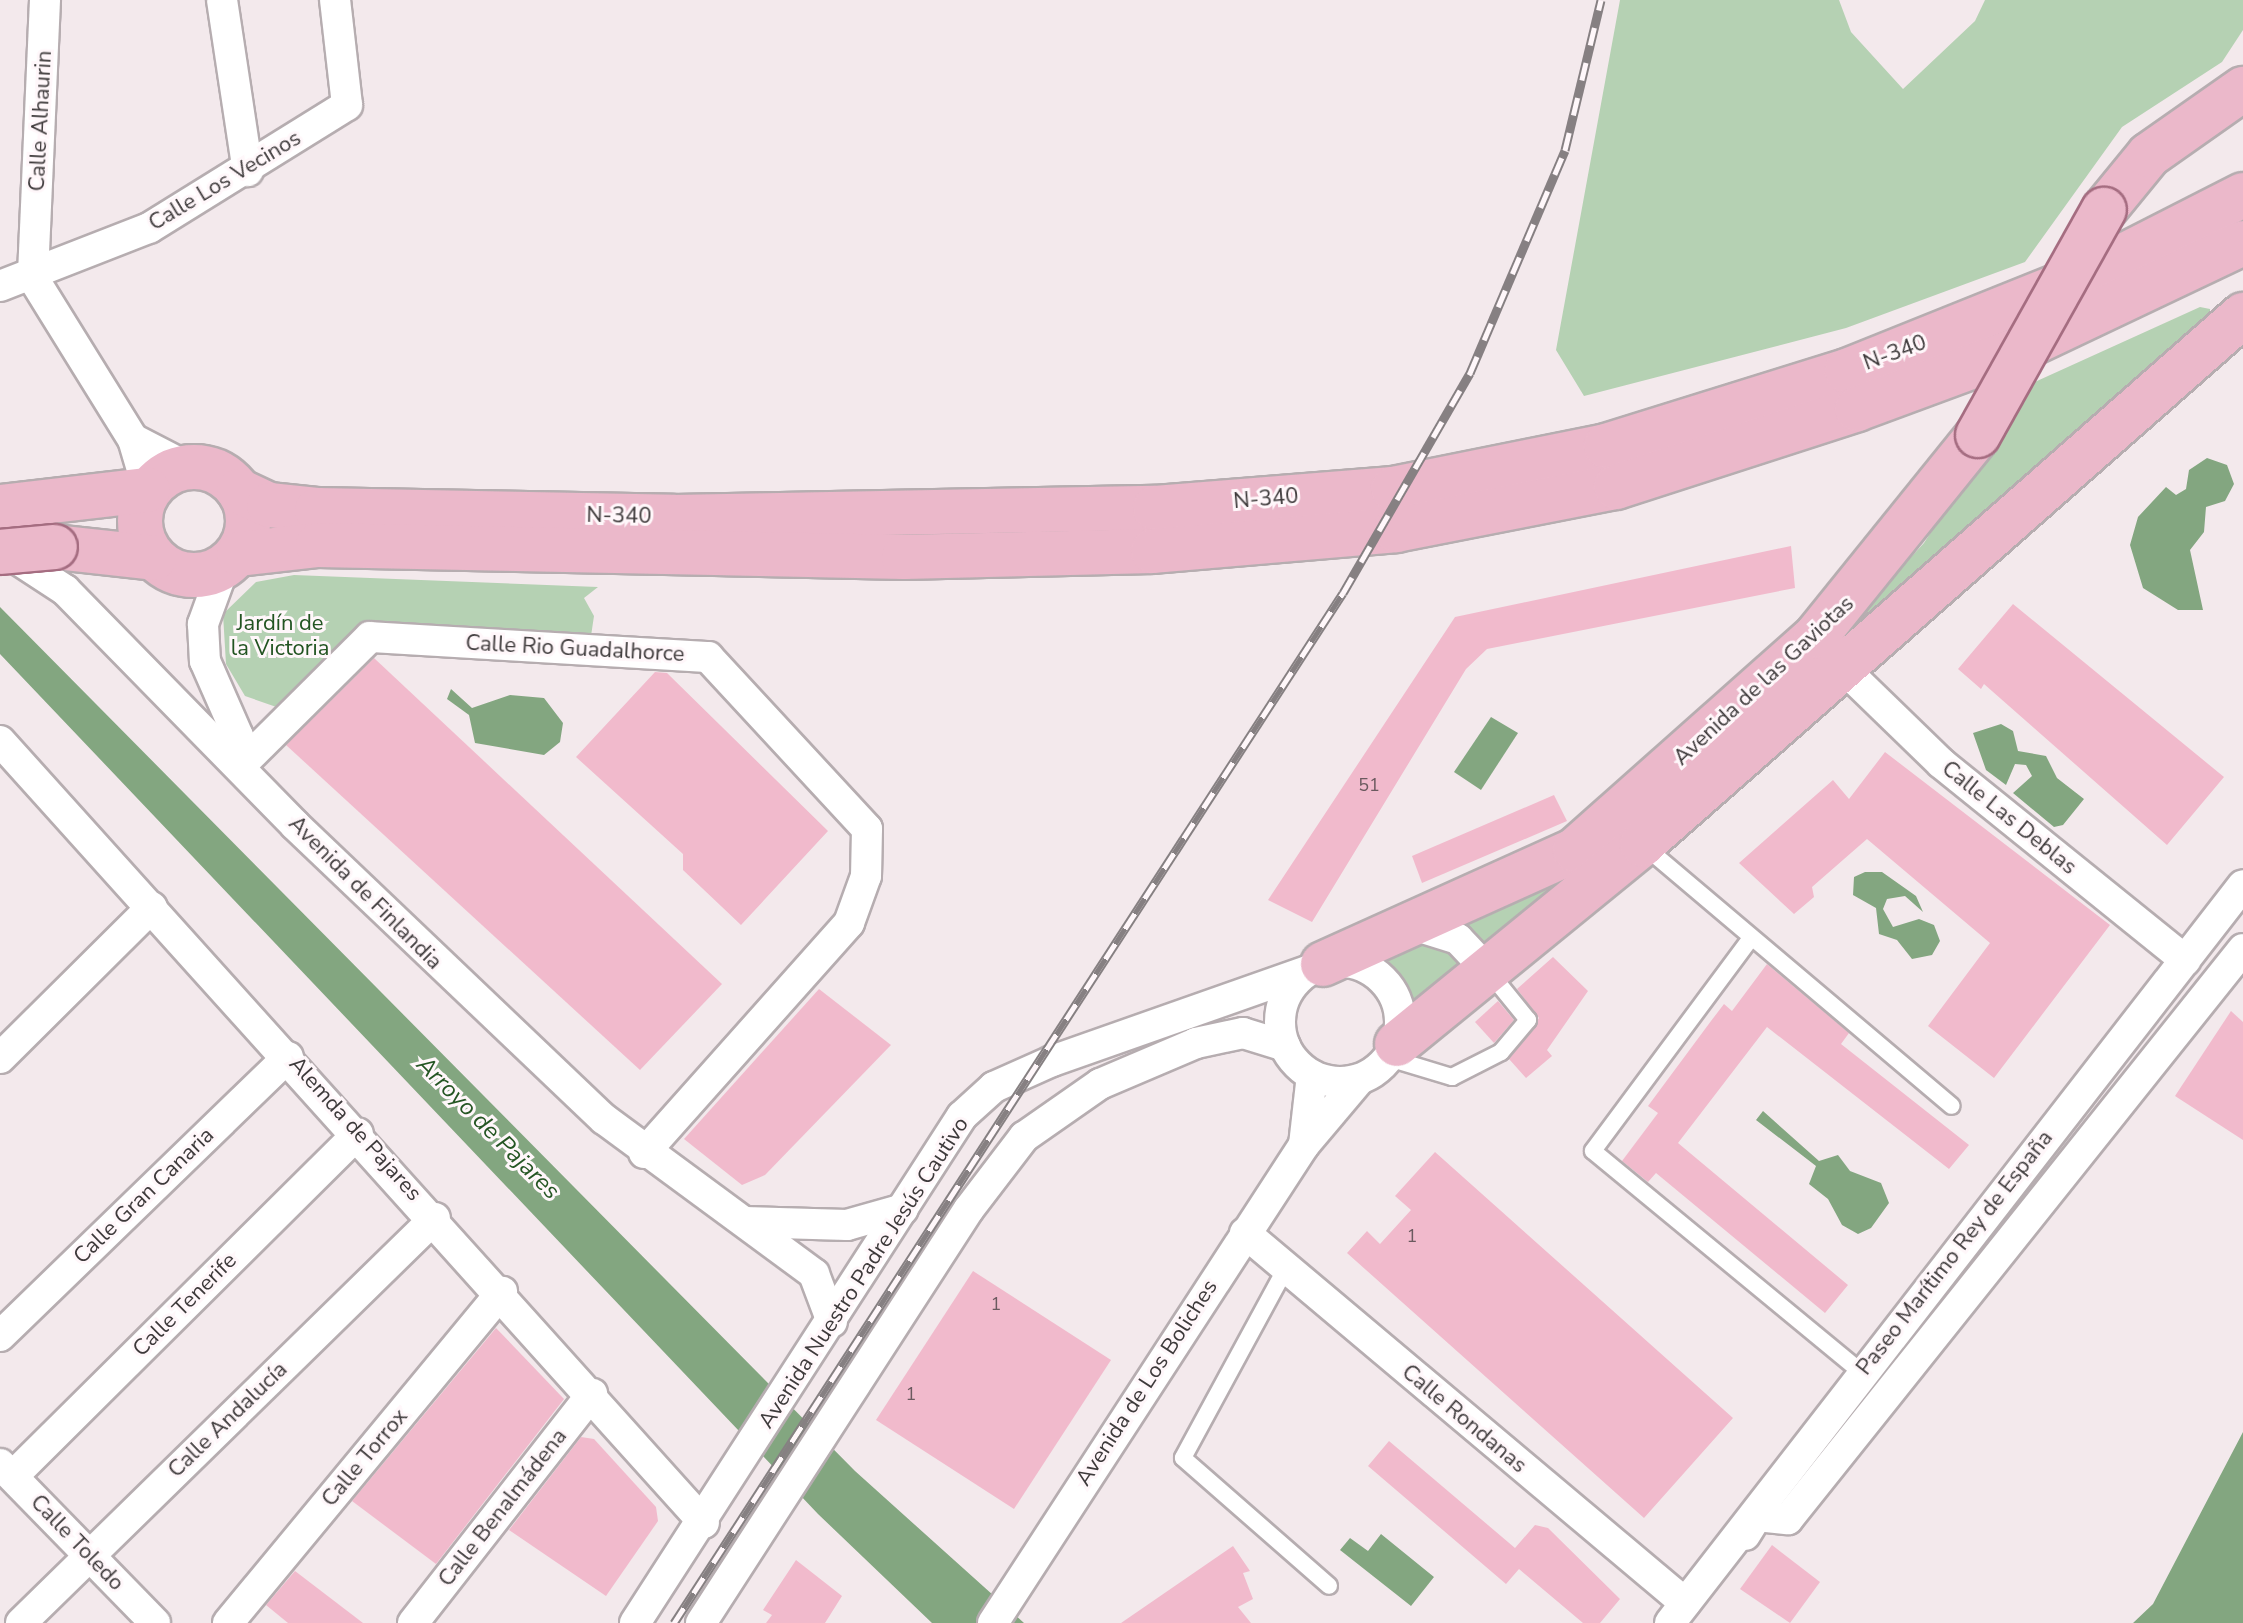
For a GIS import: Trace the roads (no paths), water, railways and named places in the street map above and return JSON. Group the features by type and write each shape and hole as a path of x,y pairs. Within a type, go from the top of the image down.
{"main road":[{"name":"Avenida de las Gaviotas","path":"1315,968 1537,872 1642,794 1856,596 1978,435 2104,210 2149,155 2243,89"},
{"name":"N-340","path":"187,467 211,470 239,491 269,505 317,510 705,517 1155,508 1393,489 1606,446 1847,371 2088,274 2243,195"},
{"name":"N-340","path":"0,550 55,547 154,558 173,571 318,545 904,557 1153,551 1396,530 1616,487 1857,409 2022,348 2243,243"},
{"name":"Avenida de las Gaviotas","path":"1393,1051 1642,844 2243,315"},
{"path":"6,506 148,490 187,467"},
{"path":"148,490 140,520 154,558"},
{"path":"231,562 248,514 239,491"}],"street":[{"name":"Calle Alhaurin","path":"33,278 45,0"},
{"path":"222,0 248,171"},
{"name":"Calle Los Vecinos","path":"0,286 33,278 149,228 248,171 347,105 335,0"},
{"path":"33,278 133,439 148,490"},
{"path":"133,439 187,467"},
{"name":"Avenida de Finlandia","path":"0,550 65,590 490,1016 644,1153 814,1274 832,1322"},
{"path":"231,562 203,624 205,661 238,736 240,766"},
{"name":"Calle Rio Guadalhorce","path":"240,766 370,637 708,657 867,829 866,876 849,923 644,1153"},
{"name":"Calle Las Deblas","path":"1842,667 1941,763 2185,960"},
{"name":"Alemda de Pajares","path":"0,741 502,1292 704,1523"},
{"name":"Paseo Marítimo Rey de España","path":"1681,1616 1861,1372 2243,885"},
{"path":"6,1039 152,907"},
{"path":"1413,925 1458,939 1489,972"},
{"path":"1681,1616 1757,1516 1788,1519 2243,949"},
{"path":"701,1623 769,1521 848,1392 1024,1137 1100,1084 1196,1043 1243,1033 1285,1046 1312,1075 1359,1080 1393,1051 1400,1015 1390,987 1359,965 1315,968 1285,997 1285,1046"},
{"name":"Avenida Nuestro Padre Jesús Cautivo","path":"635,1623 808,1363 962,1116 994,1087 1315,968"},
{"name":"Calle Gran Canaria","path":"0,1336 288,1057"},
{"name":"Avenida de Los Boliches","path":"1304,1145 1312,1075"},
{"name":"Avenida de Los Boliches","path":"993,1623 1304,1145 1359,1080"},
{"name":"Calle Tenerife","path":"6,1470 358,1133"},
{"path":"745,1222 847,1225 903,1209"},
{"name":"Calle Andalucía","path":"21,1623 435,1218"},
{"name":"Calle Rondanas","path":"1245,1233 1681,1616"},
{"name":"Calle Torrox","path":"228,1623 502,1292"},
{"name":"Calle Benalmádena","path":"413,1623 592,1394"},
{"name":"Calle Toledo","path":"6,1470 155,1623"}],"lane":[{"path":"1642,844 1952,1106"},
{"path":"1751,938 1593,1151 1861,1372"},
{"path":"1393,1051 1452,1077 1501,1052 1528,1020 1489,972"},
{"path":"1286,1268 1183,1458 1329,1586"}],"water":[{"path":"2207,458 2227,465 2234,484 2225,501 2206,507 2204,532 2190,550 2203,610 2178,610 2143,588 2130,545 2138,517 2166,487 2176,495 2186,489 2189,470"},
{"name":"Arroyo de Pajares","path":"0,607 855,1471 1024,1623 932,1623 818,1514 0,654"},
{"path":"451,689 472,708 510,695 544,698 563,723 560,742 544,755 475,743 469,715 447,699"},
{"path":"1491,717 1518,733 1481,790 1454,772"},
{"path":"2001,724 2013,731 2018,751 2046,756 2057,778 2084,799 2063,825 2054,827 2013,793 2032,776 2026,765 2015,764 2006,785 1986,770 1973,733"},
{"path":"1865,872 1882,872 1916,896 1923,912 1905,896 1887,899 1883,909 1893,927 1919,919 1934,925 1940,941 1932,955 1912,959 1897,940 1879,934 1876,908 1853,895 1854,877"},
{"path":"1763,1111 1819,1161 1838,1155 1850,1171 1881,1183 1889,1203 1871,1228 1858,1234 1842,1225 1828,1199 1809,1184 1816,1166 1756,1120"},
{"path":"2243,1432 2243,1623 2133,1623 2153,1604"},
{"path":"1381,1534 1434,1577 1411,1606 1340,1550 1350,1538 1368,1551"}],"railway":[{"path":"674,1623 1343,593 1470,373 1565,150 1601,0"}],"park label":[{"name":"Jardín de la Victoria","path":"280,636"}]}
